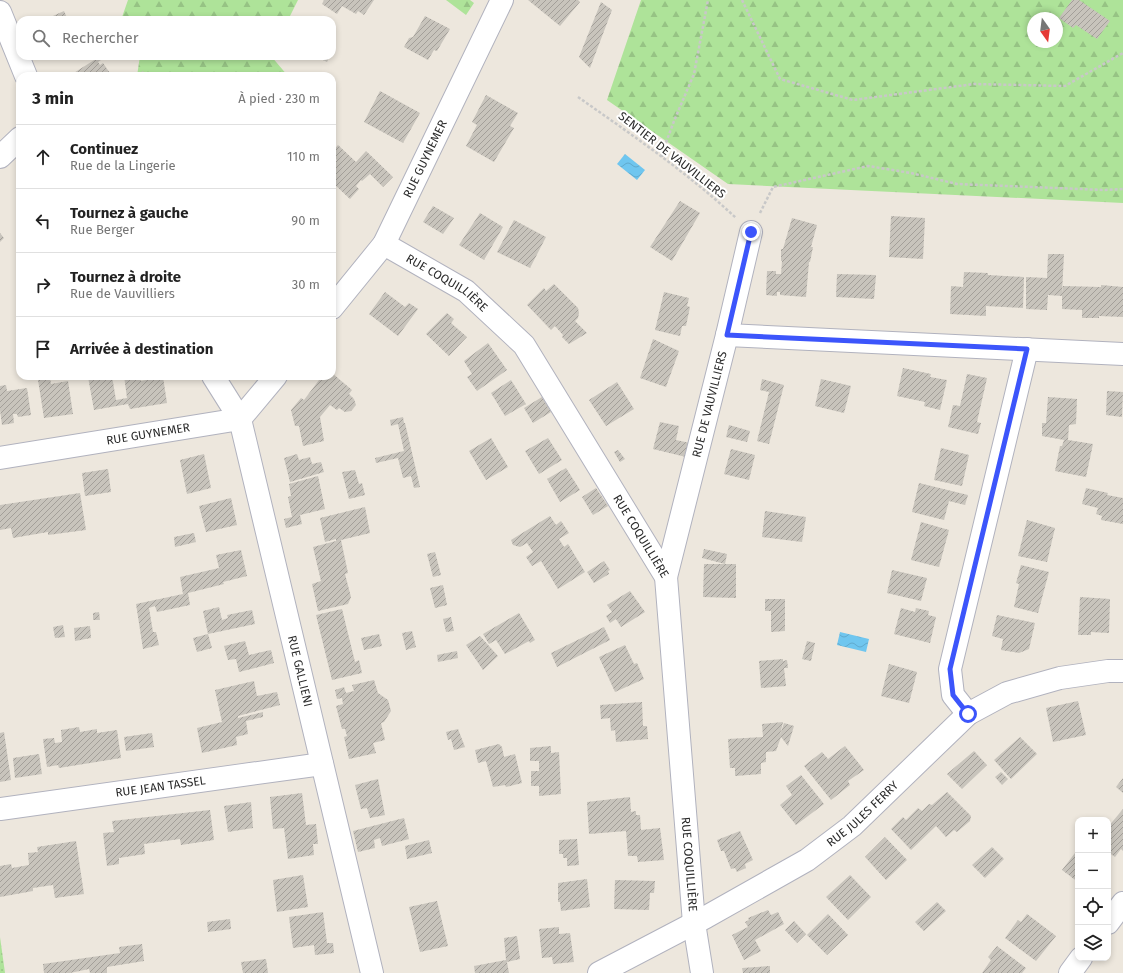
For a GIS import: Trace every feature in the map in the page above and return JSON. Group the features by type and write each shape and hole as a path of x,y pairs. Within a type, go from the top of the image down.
{"street":[{"name":"RUE GUYNEMER","path":"336,303 384,244 502,0"},
{"path":"0,12 16,51"},
{"path":"20,60 24,72"},
{"path":"0,157 16,142"},
{"name":"RUE DE VAUVILLIERS","path":"666,577 727,335 751,232"},
{"name":"RUE COQUILLIÈRE","path":"384,244 466,291 524,345 666,577 694,924 702,973"},
{"path":"727,335 1123,354"},
{"path":"968,714 953,695 950,669 1027,349"},
{"name":"RUE GALLIENI","path":"215,380 240,419 372,973"},
{"path":"240,419 273,380"},
{"name":"RUE GUYNEMER","path":"0,458 240,419"},
{"name":"RUE JULES FERRY","path":"599,973 694,924 807,860 852,826 968,714 1007,692 1060,678 1108,671 1123,671"},
{"name":"RUE JEAN TASSEL","path":"0,809 322,764"},
{"path":"1111,919 1123,903"},
{"path":"1070,973 1079,961"}],"path":[{"path":"662,157 674,121 694,74 708,0"},
{"path":"742,0 780,79 853,100 974,84 1065,86 1123,53"},
{"name":"SENTIER DE VAUVILLIERS","path":"578,97 662,157 712,196 751,232"},
{"path":"751,232 773,187 868,166 911,173 957,184 1105,190 1123,189"}],"green space":[{"path":"128,0 298,0 290,16 122,16"},
{"path":"446,0 470,0 474,3 466,15"},
{"path":"641,0 1123,0 1123,203 728,184 607,100"},
{"path":"139,60 274,60 285,72 138,72"},
{"path":"0,937 5,973 0,973"}],"water":[{"path":"625,154 645,170 637,180 617,164"},
{"path":"840,632 869,639 866,652 837,645"}],"building":[{"path":"324,0 374,0 364,15 358,11 356,14 342,6 337,14 322,4"},
{"path":"528,0 578,0 580,2 560,26"},
{"path":"1072,0 1079,0 1110,21 1097,39 1076,25 1073,28 1063,21 1063,12"},
{"path":"601,2 612,10 590,68 579,57"},
{"path":"64,11 66,16 53,16"},
{"path":"425,16 450,29 437,51 434,50 428,60 404,47 409,38 413,37"},
{"path":"94,60 101,60 98,62 100,65 103,63 109,72 75,72"},
{"path":"380,91 420,113 403,143 364,122"},
{"path":"486,95 518,113 510,126 514,128 494,162 466,146 477,125 472,122"},
{"path":"338,145 356,162 366,151 393,177 383,187 370,174 362,181 361,180 356,186 359,189 350,199 336,186 336,147"},
{"path":"680,201 700,213 672,261 650,247"},
{"path":"433,206 454,218 443,234 423,222"},
{"path":"480,213 503,227 484,260 459,245"},
{"path":"891,216 925,218 923,259 889,257"},
{"path":"792,218 817,225 811,247 813,247 809,262 806,297 780,295 780,292 777,292 777,296 766,295 767,271 776,271 776,274 781,274 781,249 783,249"},
{"path":"514,220 546,237 530,268 497,252"},
{"path":"0,233 4,238 0,242"},
{"path":"1048,254 1064,254 1062,293 1063,286 1101,287 1101,285 1123,287 1123,317 1099,316 1099,318 1082,318 1082,310 1062,309 1062,296 1048,295 1047,310 1026,309 1026,277 1047,278"},
{"path":"964,272 1024,277 1023,308 986,306 986,316 950,314 951,286 963,287"},
{"path":"837,274 876,275 874,299 836,297"},
{"path":"554,284 578,308 578,318 575,321 587,333 569,344 562,337 563,335 555,326 551,330 527,305 544,288 546,291"},
{"path":"385,292 405,307 409,303 418,309 398,336 369,314"},
{"path":"664,292 689,298 687,306 690,307 686,326 682,326 680,336 655,330"},
{"path":"447,313 454,319 451,323 467,337 449,356 426,334"},
{"path":"653,339 679,351 666,387 640,378"},
{"path":"488,343 507,370 477,391 467,377 472,374 464,361"},
{"path":"903,368 931,374 930,377 947,380 940,410 924,406 925,402 897,396"},
{"path":"967,374 987,378 977,422 981,423 978,434 948,427 953,405 960,406"},
{"path":"336,376 352,390 349,394 354,399 356,405 351,411 345,412 339,408 337,410 330,405 320,417 324,441 303,446 299,426 295,426 291,410 301,398 304,400 319,380 336,380"},
{"path":"762,379 784,385 769,444 757,441 769,392 760,390"},
{"path":"821,379 851,386 844,413 815,406"},
{"path":"38,380 50,380 51,384 68,381 73,414 44,418"},
{"path":"89,380 113,380 116,400 127,398 125,380 163,380 167,403 130,409 128,404 94,410"},
{"path":"511,380 526,404 505,416 491,393"},
{"path":"617,382 634,409 606,426 589,400"},
{"path":"6,385 7,391 27,388 31,415 18,417 17,414 13,414 14,423 2,425 0,410 0,386"},
{"path":"1107,391 1123,392 1122,417 1106,415"},
{"path":"542,397 551,412 533,423 524,408"},
{"path":"1048,397 1077,399 1076,424 1069,425 1068,440 1093,444 1086,477 1055,471 1060,446 1062,446 1064,440 1042,436 1042,423 1046,423"},
{"path":"403,417 420,487 414,488 411,476 403,478 398,458 376,463 375,458 404,451 398,424 391,426 390,420"},
{"path":"660,422 679,426 676,440 690,443 686,457 653,449"},
{"path":"729,425 750,431 747,442 726,437"},
{"path":"491,438 508,467 486,480 469,451"},
{"path":"548,438 562,460 539,474 525,451"},
{"path":"941,448 969,455 962,486 934,480"},
{"path":"731,449 755,455 749,480 724,474"},
{"path":"618,450 625,459 620,462 614,452"},
{"path":"204,454 211,488 187,494 180,460"},
{"path":"297,454 299,460 310,457 312,464 321,462 324,472 290,482 284,458"},
{"path":"566,468 580,490 560,502 547,479"},
{"path":"108,469 111,492 85,496 82,473"},
{"path":"355,470 359,484 362,483 365,495 349,499 342,472"},
{"path":"318,476 325,509 300,515 302,524 286,528 284,519 292,517 288,497 291,496 289,484"},
{"path":"919,483 968,495 965,505 949,501 944,520 912,512"},
{"path":"596,488 608,506 593,515 582,497"},
{"path":"1086,488 1108,493 1107,495 1123,498 1123,524 1101,520 1102,516 1096,514 1098,508 1082,504"},
{"path":"80,493 86,530 48,535 48,532 13,538 11,528 0,530 0,505"},
{"path":"231,498 237,525 206,532 199,506"},
{"path":"365,507 370,533 341,540 348,573 345,574 351,597 348,604 318,611 312,584 321,581 313,547 336,541 336,539 325,542 320,518"},
{"path":"765,511 806,517 802,542 762,537"},
{"path":"550,516 556,525 561,521 569,533 559,539 564,547 568,544 585,572 558,589 541,561 532,566 526,557 533,552 527,543 520,547 513,545 511,540"},
{"path":"1027,520 1055,528 1047,562 1018,556"},
{"path":"921,522 949,530 939,567 911,560"},
{"path":"194,533 196,542 175,547 174,537"},
{"path":"704,549 727,554 725,564 702,558"},
{"path":"241,550 247,576 223,582 224,584 188,593 190,605 157,612 155,606 149,608 153,632 156,632 159,645 143,649 136,604 183,594 180,577 219,568 216,555"},
{"path":"435,552 441,575 433,577 427,554"},
{"path":"604,561 610,570 608,571 609,574 594,583 587,572"},
{"path":"704,564 736,564 736,598 703,597"},
{"path":"1021,565 1049,572 1038,613 1014,607 1019,584 1016,583"},
{"path":"892,570 927,578 921,601 887,593"},
{"path":"443,585 447,605 435,608 430,588"},
{"path":"630,591 645,612 621,627 616,619 610,623 606,616 612,612 607,605"},
{"path":"1080,597 1110,599 1109,633 1091,632 1091,635 1078,635"},
{"path":"765,599 785,599 785,631 771,632 771,611 765,611"},
{"path":"219,607 222,620 228,618 227,615 252,610 255,624 208,634 203,611"},
{"path":"901,608 915,612 916,608 929,611 928,615 936,617 930,643 894,634"},
{"path":"342,609 355,662 359,660 362,673 332,680 316,615"},
{"path":"99,612 100,620 93,620 93,613"},
{"path":"519,613 535,640 530,643 529,641 505,654 496,640 489,644 483,634"},
{"path":"997,615 1035,623 1029,649 1019,653 1001,650 1003,639 992,636"},
{"path":"451,617 454,631 446,632 443,619"},
{"path":"63,625 65,637 55,638 53,627"},
{"path":"90,626 91,638 75,641 74,628"},
{"path":"604,627 610,640 557,667 551,653"},
{"path":"412,631 416,647 406,650 402,633"},
{"path":"208,634 212,648 197,652 193,638"},
{"path":"379,634 382,646 364,650 361,638"},
{"path":"480,636 498,656 483,670 466,645"},
{"path":"245,641 249,655 271,650 274,663 239,672 236,659 228,660 224,646"},
{"path":"807,641 815,643 811,661 802,659"},
{"path":"625,645 634,664 637,663 644,679 615,692 599,657"},
{"path":"457,651 458,658 438,662 437,655"},
{"path":"783,659 783,661 787,660 788,668 784,668 786,686 761,688 759,661"},
{"path":"889,664 917,672 909,703 881,696"},
{"path":"374,680 378,693 388,700 391,711 384,722 381,723 385,740 373,743 376,753 349,759 344,737 347,736 345,729 342,729 336,706 343,704 342,698 337,699 335,690 344,687 346,693 354,691 352,685"},
{"path":"254,681 257,696 277,692 280,705 238,716 238,718 263,712 263,717 246,721 248,734 236,737 237,745 202,753 197,728 222,722 215,690"},
{"path":"1078,701 1086,735 1053,742 1046,708"},
{"path":"642,702 643,726 647,726 648,739 616,742 615,730 611,731 610,718 601,719 600,705"},
{"path":"783,722 780,735 784,723 794,726 788,746 781,737 776,751 766,752 766,762 761,763 761,774 735,776 735,768 730,768 728,739 763,737 762,724"},
{"path":"79,727 80,732 97,729 97,733 117,730 121,758 59,768 58,765 47,767 43,739 54,738 55,743 62,742 61,730"},
{"path":"458,729 465,747 454,750 451,739 448,740 446,732"},
{"path":"4,732 11,780 0,782 0,733"},
{"path":"152,733 154,747 126,751 124,737"},
{"path":"1020,737 1037,754 1011,779 994,760"},
{"path":"499,744 502,747 504,757 515,754 522,783 506,787 505,785 493,787 486,761 478,763 475,750"},
{"path":"551,746 551,753 559,752 561,794 539,796 539,786 531,786 531,771 539,771 539,761 530,761 530,748"},
{"path":"845,746 864,770 848,781 850,785 831,800 804,766 822,752 828,759"},
{"path":"974,751 987,765 962,789 947,774"},
{"path":"39,754 42,774 15,778 13,758"},
{"path":"1001,772 1008,779 1002,785 995,777"},
{"path":"801,775 824,804 796,825 780,805 792,795 786,786"},
{"path":"1123,778 1123,793 1116,787"},
{"path":"378,779 385,815 370,818 367,808 361,809 355,785"},
{"path":"947,792 971,816 970,821 957,832 954,830 946,837 936,826 911,850 891,829 903,817 906,820 918,808 922,811 929,804 932,805"},
{"path":"302,793 306,825 316,824 318,844 313,844 314,855 288,859 284,828 273,829 270,797"},
{"path":"630,797 631,812 636,811 636,815 640,815 641,830 660,828 664,860 638,862 637,856 628,856 626,831 589,834 587,802"},
{"path":"251,802 253,828 228,832 224,806"},
{"path":"1123,809 1123,851 1121,849 1115,857 1111,854 1111,823"},
{"path":"210,810 214,840 181,845 180,839 144,844 145,854 119,858 119,864 107,866 103,833 114,832 112,821"},
{"path":"404,818 409,839 382,846 380,838 374,840 375,848 358,852 353,831"},
{"path":"740,831 753,860 745,864 746,868 737,872 735,868 731,869 724,851 721,851 717,840"},
{"path":"885,837 907,860 886,880 865,857"},
{"path":"577,839 579,865 567,866 567,858 563,858 563,854 559,854 559,840"},
{"path":"429,840 432,853 407,859 405,846"},
{"path":"76,841 84,894 55,898 53,885 33,888 33,891 0,897 0,866 11,864 12,868 29,865 28,853 38,852 37,847"},
{"path":"992,847 1004,859 985,878 972,865"},
{"path":"1075,853 1075,880 1062,870"},
{"path":"303,875 308,907 277,912 273,880"},
{"path":"850,875 871,897 848,920 826,897"},
{"path":"587,879 590,907 561,911 560,902 558,902 558,883"},
{"path":"615,880 655,881 654,893 650,893 649,910 614,909"},
{"path":"437,901 448,946 420,952 409,907"},
{"path":"937,902 946,911 924,931 915,922"},
{"path":"768,910 771,915 778,912 784,924 755,940 761,951 744,960 732,935 748,927 745,922 749,920 748,918"},
{"path":"323,912 327,943 333,943 334,953 315,955 314,945 293,948 289,917"},
{"path":"828,914 848,935 827,955 807,935"},
{"path":"1027,914 1056,936 1036,961 1005,938 1018,920 1021,922"},
{"path":"230,919 231,929 208,932 207,922"},
{"path":"794,921 806,934 797,943 785,930"},
{"path":"559,927 559,934 570,933 574,962 553,964 552,957 542,958 539,929"},
{"path":"517,936 520,959 507,962 509,973 475,973 474,966 506,960 504,938"},
{"path":"142,944 144,961 107,967 107,973 90,973 89,969 70,973 44,973 43,964 120,953 119,947"},
{"path":"997,946 1026,968 1022,973 982,973 991,960 988,957"},
{"path":"266,959 268,973 243,973 241,962"},
{"path":"770,966 770,973 743,973 742,968"}],"route":[{"path":"751,232 727,335 1027,349 950,669 953,695 968,714"}]}
